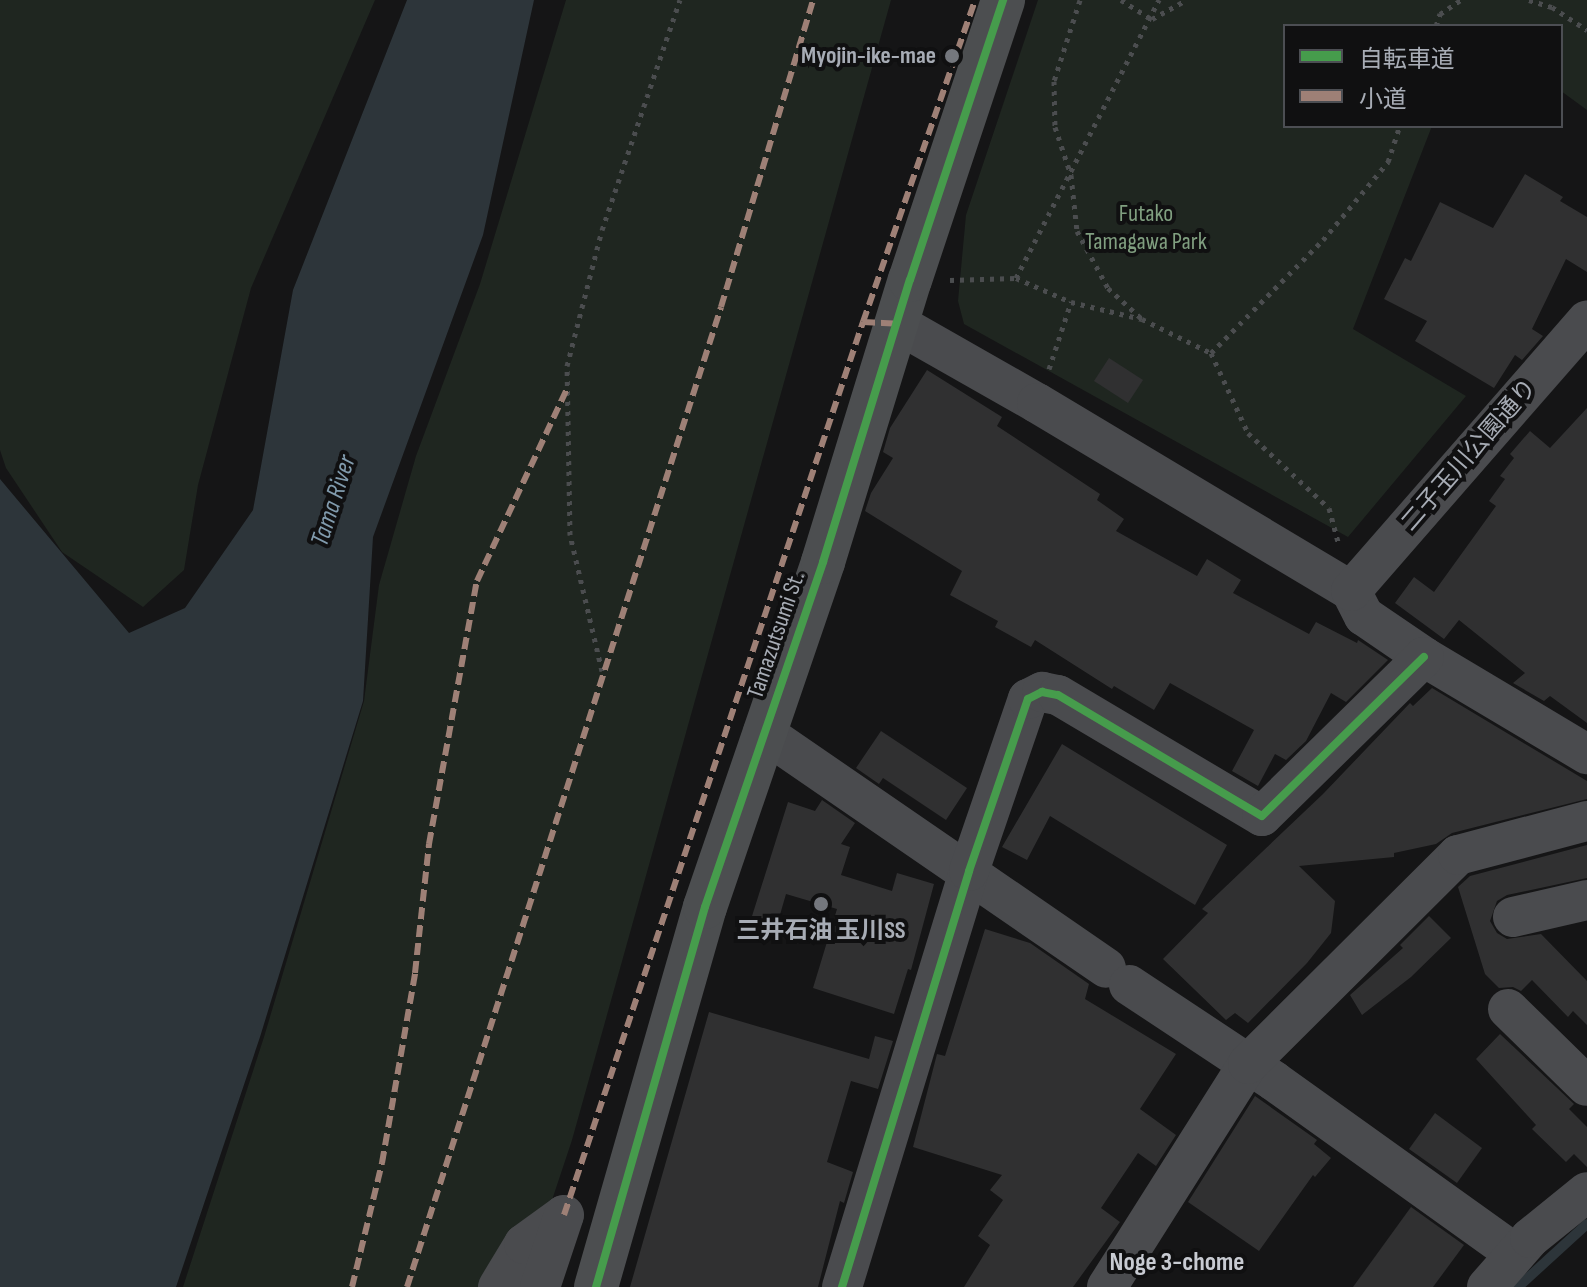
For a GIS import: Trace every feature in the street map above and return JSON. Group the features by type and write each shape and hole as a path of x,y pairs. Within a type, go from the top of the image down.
{"main road":[{"name":"Tamazutsumi St.","path":"596,1287 705,907 823,562 910,280 1003,0"}],"street":[{"name":"二子玉川公園通り","path":"1351,591 1587,320"},
{"path":"898,324 1037,403 1351,591 1364,616 1424,657 1587,754"},
{"path":"842,1287 969,871 1028,699 1042,692 1058,695 1262,816 1424,657"},
{"path":"763,732 1248,1064 1516,1254"},
{"path":"1107,1287 1248,1064 1458,855 1587,821"},
{"path":"1513,917 1587,900"},
{"path":"1508,1009 1587,1086"},
{"path":"1487,1287 1530,1238 1587,1192"},
{"path":"498,1287 524,1244 564,1215 540,1287"}],"path":[{"path":"602,671 570,535 567,366 602,230 680,0"},
{"path":"1080,0 1054,81 1055,127 1071,175 1077,231 1108,288 1142,319"},
{"path":"1121,0 1152,19"},
{"path":"1016,278 1152,19 1159,0"},
{"path":"1152,19 1186,0"},
{"path":"1437,24 1440,14 1461,0"},
{"path":"1529,0 1552,7 1587,30"},
{"path":"1211,353 1332,229 1388,162 1399,128"},
{"path":"910,280 1016,278 1071,302 1142,319 1211,353 1248,433 1329,508 1351,591"},
{"path":"1037,403 1071,302"}],"green space":[{"path":"0,0 375,0 251,288 198,485 184,570 143,607 62,552 6,468 0,450"},
{"path":"566,0 891,0 572,1140 523,1287 183,1287 264,1037 364,701 379,585 416,456 480,284"},
{"name":"Futako Tamagawa Park","path":"1038,0 1587,0 1587,110 1563,92 1563,24 1283,24 1283,128 1431,128 1353,329 1466,396 1348,537 964,324 958,301 966,215"}],"water":[{"name":"Tama River","path":"407,0 534,0 483,235 373,537 363,701 260,1037 176,1287 0,1287 0,479 129,633 185,608 253,510 293,290"}],"building":[{"path":"1525,174 1563,197 1560,201 1587,217 1587,272 1566,259 1532,329 1543,336 1522,360 1515,355 1494,388 1415,341 1427,321 1384,299 1405,258 1411,261 1440,202 1493,228"},
{"path":"1109,358 1143,380 1128,403 1094,381"},
{"path":"927,370 1002,417 997,426 1100,494 1097,500 1124,519 1116,531 1197,576 1207,559 1241,580 1233,593 1309,634 1316,622 1357,643 1358,640 1388,660 1346,702 1331,693 1306,741 1286,760 1275,754 1258,786 1232,771 1254,730 1170,683 1154,710 1114,686 1112,689 1035,640 1031,647 995,627 998,621 950,595 962,571 865,511 871,493 893,458 883,452 890,428"},
{"path":"1587,408 1587,723 1550,696 1544,701 1513,683 1525,673 1459,620 1444,639 1395,603 1414,577 1434,592 1496,506 1489,501 1505,479 1500,476 1514,458 1510,454 1530,431 1550,448"},
{"path":"1432,688 1587,781 1587,799 1452,833 1436,844 1394,853 1394,857 1299,866 1335,901 1331,933 1307,963 1248,1023 1235,1013 1226,1020 1163,959 1208,913 1202,909 1323,794 1410,703 1413,706"},
{"path":"881,731 967,788 946,820 883,778 879,784 856,768"},
{"path":"1062,744 1227,845 1195,905 1050,816 1027,860 1002,847"},
{"path":"822,800 855,823 841,844 850,847 841,875 892,891 897,873 934,884 911,970 908,969 894,1014 813,988 837,909 786,894 773,939 747,932 788,802 815,811"},
{"path":"1587,845 1587,878 1507,895 1497,901 1490,921 1497,933 1507,939 1541,934 1587,981 1587,1025 1573,1011 1568,1017 1532,980 1521,991 1513,987 1499,988 1485,974 1458,887 1470,876"},
{"path":"1429,916 1451,938 1411,977 1362,1015 1350,995 1403,948 1400,945"},
{"path":"985,929 1030,943 1089,984 1085,999 1176,1054 1140,1109 1176,1135 1156,1166 1138,1153 1101,1208 1120,1222 1073,1287 964,1287 990,1245 978,1236 1003,1200 990,1190 1002,1175 913,1147 937,1054 945,1056"},
{"path":"709,1012 869,1059 875,1036 893,1041 878,1089 851,1081 827,1162 853,1172 844,1203 840,1201 818,1287 630,1287"},
{"path":"1500,1034 1574,1104 1569,1109 1587,1127 1587,1167 1574,1154 1566,1162 1532,1129 1536,1125 1476,1059"},
{"path":"1255,1096 1317,1140 1314,1144 1331,1158 1315,1177 1313,1175 1259,1251 1188,1202"},
{"path":"1435,1113 1482,1148 1457,1183 1409,1149"},
{"path":"1411,1207 1464,1245 1433,1287 1353,1287"}],"waterway":[{"path":"1518,1287 1587,1224"}],"marked path":[{"path":"407,1287 721,307 813,0"},
{"path":"564,1215 863,322 975,0"},
{"path":"863,322 898,324"},
{"path":"352,1287 382,1163 415,973 429,844 477,581 567,389"}],"cycle path":[{"path":"596,1287 705,907 823,562 910,280 1003,0"},
{"path":"842,1287 969,871 1028,699 1042,692 1058,695 1262,816 1424,657"}],"place":[{"name":"Myojin-ike-mae","path":"952,56"},
{"name":"三井石油 玉川SS","path":"821,904"}],"district":[{"name":"Noge 3-chome","path":"1177,1263"}]}
